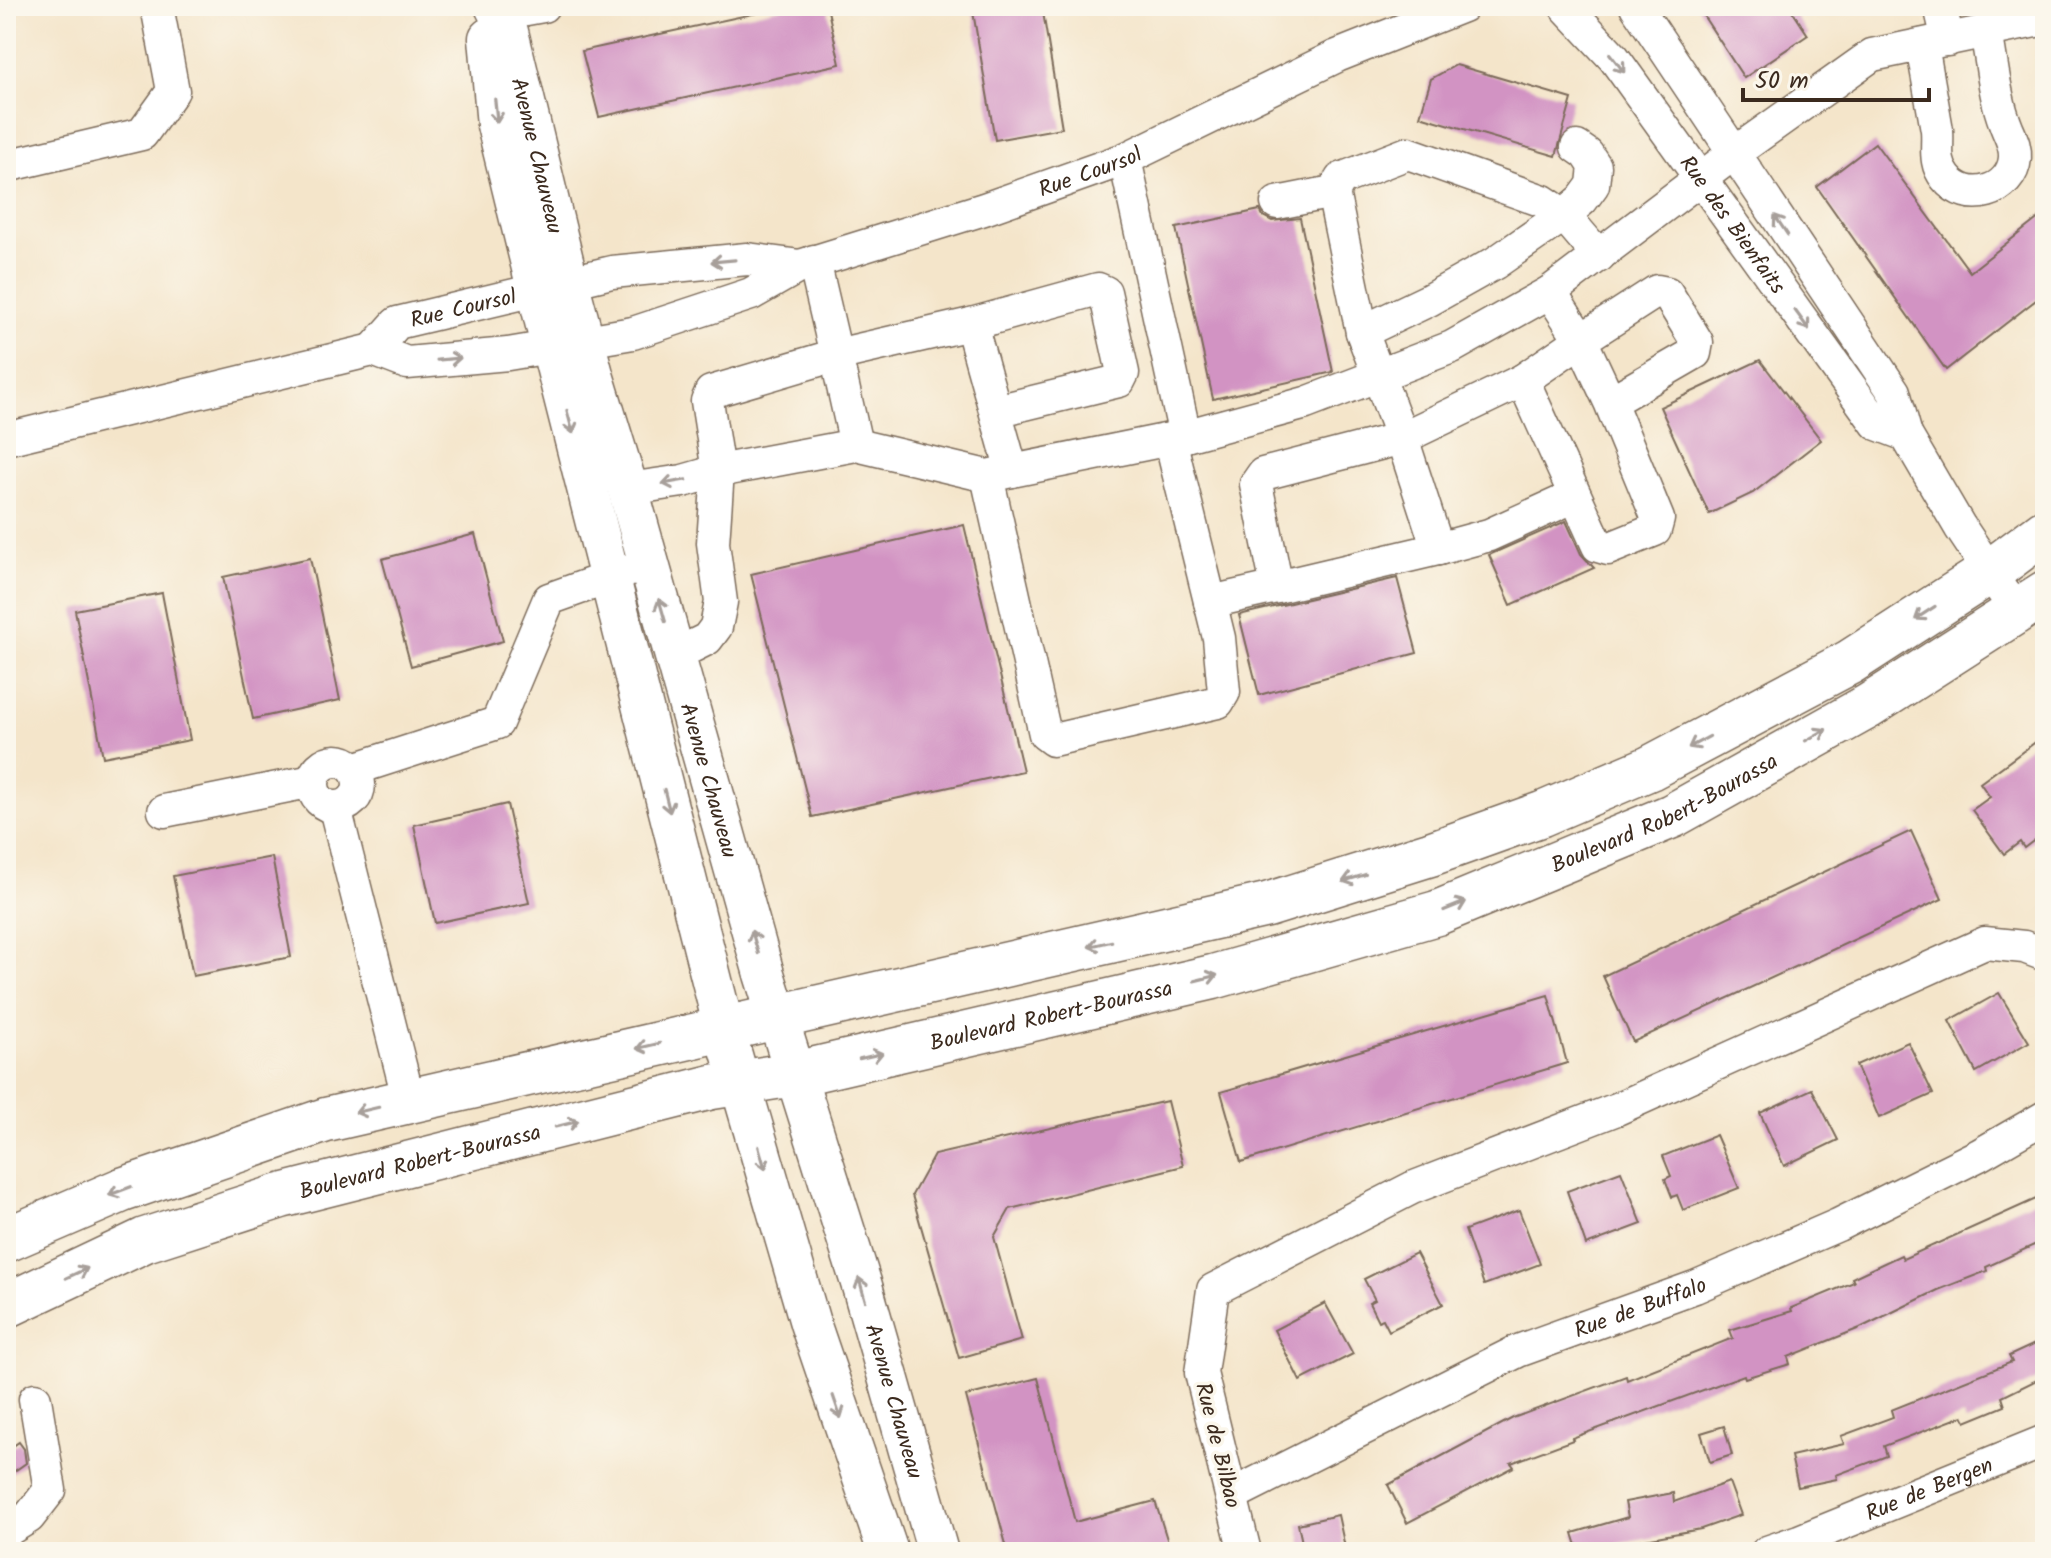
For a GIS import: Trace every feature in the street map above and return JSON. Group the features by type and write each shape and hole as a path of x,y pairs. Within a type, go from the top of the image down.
{"highway":[{"name":"Boulevard Robert-Bourassa","path":"6,1240 122,1190 326,1120 1267,905 1430,854 1542,814 1650,768 1850,662 1991,571 2045,531"},
{"name":"Boulevard Robert-Bourassa","path":"6,1306 145,1240 281,1196 712,1087 795,1074 1213,977 1437,913 1672,816 1869,706 2030,602"}],"main road":[{"path":"493,9 497,125 552,285 568,344 611,577 724,1028 810,1323 888,1552"},
{"name":"Avenue Chauveau","path":"568,344 628,489 778,1016 862,1286 938,1552"}],"street":[{"path":"6,166 142,134 173,91 157,6"},
{"path":"493,9 543,6"},
{"name":"Rue Coursol","path":"1367,44 1412,6"},
{"name":"Rue Coursol","path":"807,263 747,259 612,272 397,323 373,350 407,363 508,354 633,333 751,294 807,263 984,209 1125,159 1337,56 1463,6"},
{"name":"Rue des Bienfaits","path":"1565,6 1614,58 1877,424 1906,435"},
{"name":"Rue des Bienfaits","path":"1636,6 1894,392 1906,435 1960,527 1991,571 2030,602"},
{"path":"1940,6 1935,42 1938,163 1953,185 1978,193 2002,183 2011,173 2015,160 2015,147 2005,123 1986,32"},
{"path":"628,489 683,481 718,471 856,445 1000,473 1177,438 1306,403 1452,347 1550,292 1733,154 1872,55 2045,19"},
{"path":"1362,332 1429,300 1495,263 1582,200 1593,185 1595,166 1587,154 1577,147"},
{"path":"1438,549 1402,438 1362,332 1333,192 1341,179 1408,153 1543,201 1564,215 1599,256"},
{"path":"971,324 996,411 1000,473 1045,734 1053,740 1218,702 1224,692 1219,638 1177,438 1125,159"},
{"path":"1277,203 1333,192"},
{"path":"807,263 836,355 856,445"},
{"path":"675,655 707,639 716,627 721,602 713,543 718,471 707,401 711,392 836,355 971,324 1098,289 1105,292 1123,373 1119,381 996,411"},
{"path":"1277,587 1256,484 1263,474 1402,438 1523,380 1657,291 1667,293 1697,342 1695,353 1610,402"},
{"path":"1523,380 1598,546 1608,549 1655,530 1658,519 1610,402 1581,340 1550,292"},
{"path":"6,439 373,350"},
{"path":"1210,602 1489,535 1575,496"},
{"path":"354,769 497,723 549,599 649,564"},
{"path":"333,761 348,764 358,776 359,791 350,804 335,808 321,802 316,796 313,781 320,768 333,761"},
{"path":"164,811 313,781"},
{"path":"335,808 409,1101"},
{"path":"2045,926 2045,952"},
{"name":"Rue de Bilbao","path":"1245,1552 1201,1373 1213,1290 1412,1188 1617,1109 1985,943 2045,952"},
{"name":"Rue de Buffalo","path":"1232,1495 1518,1351 1695,1287 1838,1225 1979,1155 2045,1117"},
{"path":"6,1531 29,1517 50,1490 35,1399"},
{"name":"Rue de Bergen","path":"1767,1552 1801,1547 2045,1441"}],"building":[{"path":"789,6 827,6 840,64 599,117 582,51"},
{"path":"972,6 1042,6 1062,128 995,140"},
{"path":"1697,6 1789,6 1808,35 1744,78"},
{"path":"1456,65 1572,99 1556,156 1420,116 1431,79"},
{"path":"1875,143 1970,272 2045,213 2045,293 1946,370 1817,187"},
{"path":"1260,210 1272,221 1300,218 1333,372 1213,399 1176,228"},
{"path":"1760,360 1821,440 1753,493 1709,514 1660,407"},
{"path":"1566,521 1581,554 1594,568 1511,605 1489,555"},
{"path":"964,525 1023,771 812,817 751,574"},
{"path":"475,534 503,641 411,666 382,559"},
{"path":"310,558 340,700 253,719 223,577"},
{"path":"1397,578 1417,653 1259,695 1239,615"},
{"path":"162,593 190,740 103,757 75,610"},
{"path":"2045,735 2045,832 2024,848 2020,842 2004,854 1972,810 1990,797 1980,783"},
{"path":"507,804 529,903 435,923 414,825"},
{"path":"1911,831 1942,899 1633,1042 1603,976"},
{"path":"272,857 291,957 193,976 173,876"},
{"path":"1999,993 2029,1042 1976,1072 1949,1021"},
{"path":"1548,995 1567,1063 1241,1162 1221,1092"},
{"path":"1908,1042 1933,1094 1879,1118 1856,1065"},
{"path":"1812,1089 1838,1140 1784,1166 1760,1113"},
{"path":"1167,1101 1183,1166 1010,1209 994,1237 1022,1340 959,1358 912,1195 934,1155"},
{"path":"1716,1135 1739,1188 1683,1210 1677,1195 1672,1197 1665,1179 1671,1176 1663,1156"},
{"path":"1621,1171 1642,1224 1586,1245 1567,1191"},
{"path":"2045,1195 2045,1240 1986,1267 1987,1271 1788,1357 1790,1364 1745,1378 1744,1375 1511,1463 1514,1467 1407,1523 1388,1485 1513,1418 1626,1376 1627,1380 1733,1338 1730,1330 1792,1311 1791,1308 1854,1282 1852,1278 1901,1255 1903,1259"},
{"path":"1519,1210 1540,1264 1484,1285 1465,1230"},
{"path":"1416,1253 1443,1304 1389,1331 1383,1319 1378,1321 1369,1303 1375,1300 1364,1279"},
{"path":"1325,1303 1353,1354 1300,1381 1274,1330"},
{"path":"2039,1342 2045,1355 2045,1376 2002,1397 2005,1406 1966,1422 1963,1416 1884,1446 1887,1456 1836,1475 1837,1479 1798,1487 1791,1456 1844,1444 1841,1436 1893,1417 1891,1410 2012,1362 2009,1356"},
{"path":"1038,1378 1075,1522 1155,1501 1171,1552 1008,1552 966,1396"},
{"path":"1724,1426 1732,1455 1710,1462 1701,1433"},
{"path":"19,1442 24,1449 26,1463 6,1477 6,1451"},
{"path":"1729,1482 1741,1515 1701,1529 1617,1544 1619,1552 1579,1552 1573,1533 1628,1517 1625,1502 1673,1493 1674,1502"},
{"path":"1338,1515 1346,1552 1304,1552 1298,1524"}]}
